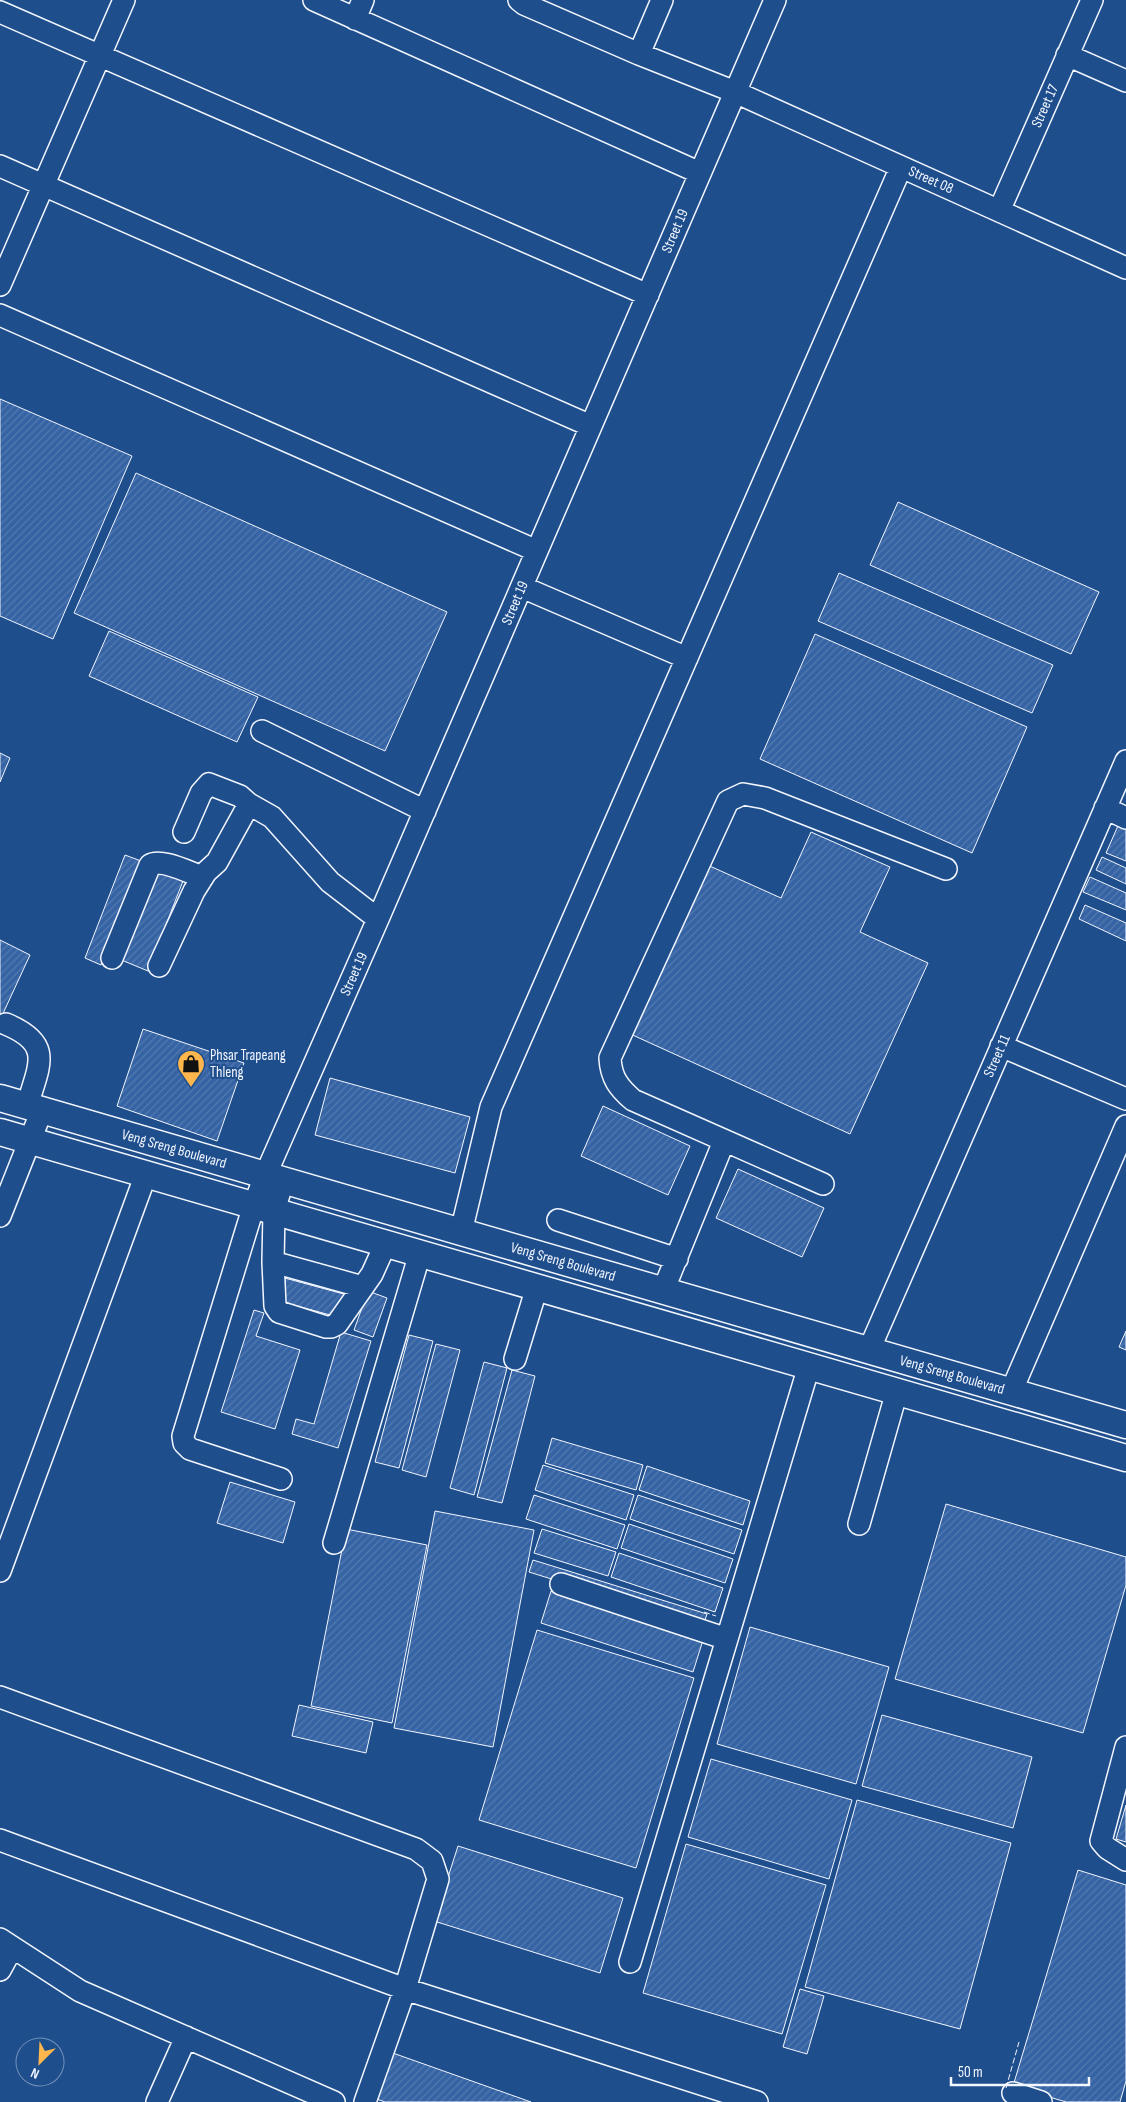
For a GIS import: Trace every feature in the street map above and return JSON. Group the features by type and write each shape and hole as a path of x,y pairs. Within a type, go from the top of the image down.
{"main road":[{"name":"Veng Sreng Boulevard","path":"0,1098 1126,1425"},
{"name":"Veng Sreng Boulevard","path":"0,1132 1126,1458"}],"street":[{"path":"0,285 124,0"},
{"path":"314,0 359,9 700,173"},
{"name":"Street 08","path":"519,0 524,4 639,54 735,92 1126,268"},
{"path":"639,54 662,0"},
{"name":"Street 19","path":"281,1479 190,1449 184,1443 183,1436 274,1178 378,919 775,0"},
{"name":"Street 17","path":"999,211 1092,0"},
{"path":"0,12 648,294"},
{"path":"1067,56 1126,81"},
{"path":"0,166 591,426"},
{"path":"461,1232 491,1106 901,167"},
{"path":"0,315 537,551"},
{"path":"522,587 687,658"},
{"path":"262,731 425,811"},
{"name":"Street 11","path":"869,1350 1126,761"},
{"path":"184,832 201,792 209,784 240,796 272,818 330,882 378,919"},
{"path":"823,1184 633,1100 618,1087 611,1072 610,1058 728,801 743,794 765,798 946,869"},
{"path":"159,966 194,891 203,877 217,862 249,804"},
{"path":"1105,808 1126,818"},
{"path":"112,958 150,866 154,862 203,877"},
{"path":"0,1216 30,1140 40,1053 38,1046 32,1039 6,1024"},
{"path":"1001,1046 1126,1099"},
{"path":"1011,1392 1126,1126"},
{"path":"663,1291 724,1141"},
{"path":"0,1571 146,1174"},
{"path":"264,1208 273,1262 275,1306 279,1312 326,1327 337,1324 372,1274 386,1243"},
{"path":"558,1220 676,1259"},
{"path":"334,1543 420,1253"},
{"path":"273,1262 363,1287"},
{"path":"515,1359 537,1287"},
{"path":"630,1962 809,1366"},
{"path":"859,1524 897,1391"},
{"path":"562,1584 727,1639"},
{"path":"0,1697 416,1849 432,1861 438,1879 405,1989 364,2102"},
{"path":"1126,1747 1101,1841 1107,1848 1126,1860"},
{"path":"0,1840 405,1989 757,2102"},
{"path":"0,1970 6,1943 80,1991 334,2102"},
{"path":"157,2102 186,2037"},
{"path":"1013,2092 1041,2102"}],"building":[{"path":"0,399 132,456 53,639 0,616"},
{"path":"136,473 447,612 385,751 74,613"},
{"path":"898,502 1099,592 1071,654 870,565"},
{"path":"839,573 1053,665 1032,713 818,621"},
{"path":"109,631 258,697 237,742 89,676"},
{"path":"815,634 1027,727 972,853 760,759"},
{"path":"0,753 10,758 0,782"},
{"path":"1121,819 1126,821 1126,861 1106,853"},
{"path":"811,832 890,867 860,932 928,963 850,1134 626,1032 703,863 781,898"},
{"path":"125,855 141,861 101,965 85,958"},
{"path":"1102,857 1126,868 1126,884 1096,870"},
{"path":"155,870 183,881 148,971 119,959"},
{"path":"1090,877 1126,893 1126,910 1083,892"},
{"path":"1085,905 1126,923 1126,941 1079,919"},
{"path":"0,940 30,955 0,1020"},
{"name":"Phsar Trapeang Thleng","path":"143,1029 244,1063 217,1141 117,1106"},
{"path":"330,1078 470,1117 455,1173 315,1135"},
{"path":"603,1106 690,1146 668,1195 581,1156"},
{"path":"738,1169 824,1208 802,1257 716,1218"},
{"path":"270,1274 351,1296 345,1319 264,1297"},
{"path":"368,1291 387,1298 373,1337 354,1330"},
{"path":"254,1310 264,1313 256,1336 300,1350 275,1429 221,1412"},
{"path":"1126,1331 1126,1350 1119,1347"},
{"path":"341,1332 371,1341 338,1448 292,1434 296,1419 314,1424"},
{"path":"409,1335 433,1341 399,1468 375,1462"},
{"path":"436,1344 460,1350 426,1477 402,1470"},
{"path":"484,1362 507,1368 474,1495 450,1488"},
{"path":"512,1370 535,1376 502,1503 477,1497"},
{"path":"552,1438 643,1465 636,1490 545,1463"},
{"path":"543,1465 634,1495 626,1520 535,1490"},
{"path":"647,1466 750,1501 743,1525 639,1490"},
{"path":"230,1482 295,1502 283,1543 217,1523"},
{"path":"534,1495 625,1525 617,1549 526,1519"},
{"path":"638,1495 742,1530 734,1554 630,1519"},
{"path":"946,1504 1126,1557 1126,1585 1083,1733 895,1679"},
{"path":"435,1511 534,1530 493,1747 394,1728"},
{"path":"629,1524 733,1559 725,1583 621,1548"},
{"path":"346,1529 427,1545 392,1723 311,1706"},
{"path":"542,1529 616,1552 608,1576 534,1553"},
{"path":"619,1553 723,1588 715,1612 611,1577"},
{"path":"533,1560 707,1614 703,1626 529,1572"},
{"path":"551,1591 703,1640 693,1672 541,1623"},
{"path":"750,1627 889,1667 856,1784 717,1744"},
{"path":"537,1630 694,1678 636,1868 479,1820"},
{"path":"299,1705 373,1722 366,1753 292,1736"},
{"path":"882,1715 1032,1757 1013,1828 862,1786"},
{"path":"711,1759 852,1800 829,1879 688,1837"},
{"path":"857,1800 1011,1843 960,2029 805,1987"},
{"path":"1126,1805 1126,1842 1116,1839"},
{"path":"686,1844 826,1885 782,2034 643,1993"},
{"path":"458,1846 623,1898 600,1973 434,1921"},
{"path":"1078,1870 1126,1885 1126,2081 1120,2102 1066,2102 1013,2086"},
{"path":"800,1989 824,1996 807,2054 783,2047"},
{"path":"390,2052 531,2102 385,2102 374,2098"}],"fence":[{"path":"704,1612 716,1616"},
{"path":"1006,2088 1019,2042"}],"place":[{"name":"Phsar Trapeang Thleng","path":"191,1088"}]}
